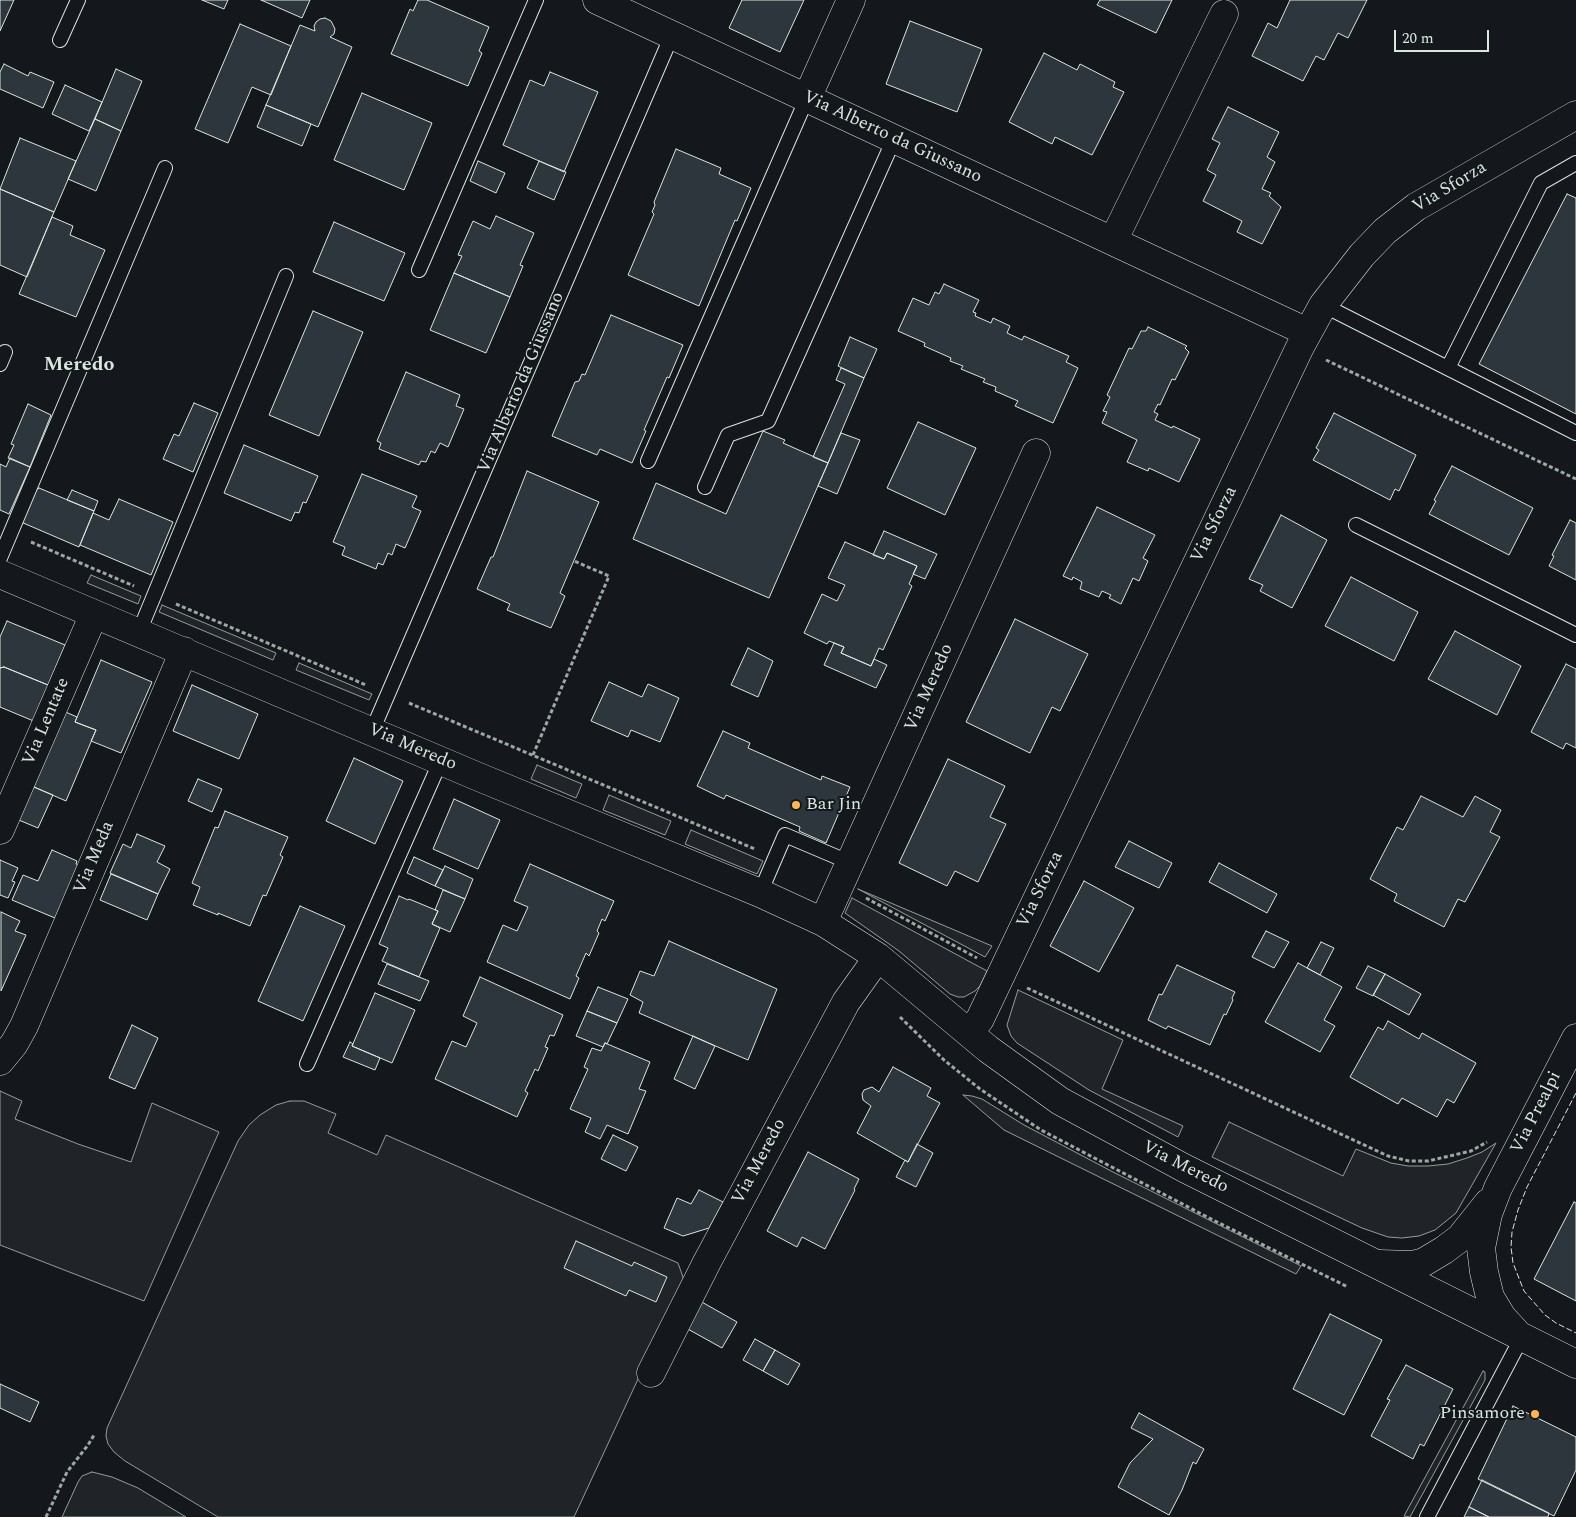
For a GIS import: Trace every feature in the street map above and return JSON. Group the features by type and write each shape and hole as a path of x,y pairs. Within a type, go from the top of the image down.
{"street":[{"name":"Via Alberto da Giussano","path":"597,0 1113,241 1304,340"},
{"path":"806,98 851,0"},
{"path":"1113,241 1224,14"},
{"name":"Via Sforza","path":"969,1034 980,1018 1304,340 1323,305 1362,255 1385,231 1416,207 1576,115"},
{"name":"Via Meredo","path":"823,922 1036,453"},
{"name":"Via Meredo","path":"0,574 760,893 823,922 878,957 969,1034 1036,1086 1075,1109 1166,1159 1576,1364"},
{"name":"Via Lentate","path":"0,830 94,614"},
{"name":"Via Meda","path":"0,1061 14,1044 24,1026 184,651"},
{"name":"Via Meredo","path":"651,1372 707,1262 846,1002 878,957"},
{"name":"Via Prealpi","path":"1375,1264 1412,1265 1424,1262 1460,1238 1483,1211 1498,1188 1576,1038"},
{"name":"Via Prealpi","path":"1498,1188 1488,1214 1481,1248 1484,1272 1490,1297 1502,1317 1521,1336"}],"lane":[{"path":"60,40 78,0"},
{"path":"419,270 536,0"},
{"name":"Via Alberto da Giussano","path":"372,731 672,35"},
{"path":"648,461 806,98"},
{"path":"705,487 728,435 768,421 894,139"},
{"path":"1448,368 1541,183 1576,163"},
{"path":"0,558 165,168"},
{"path":"139,632 286,276"},
{"path":"1323,305 1576,434"},
{"path":"1356,525 1576,635"},
{"path":"307,1064 441,760"},
{"path":"760,893 785,835 851,863"},
{"path":"1428,1517 1521,1336"}],"path":[{"path":"1304,340 1576,479"},
{"path":"533,756 609,576 574,560"},
{"path":"46,1517 68,1472 94,1435"}],"shaded area":[{"path":"91,575 141,596 138,604 87,583"},
{"path":"162,605 276,653 273,660 159,612"},
{"path":"299,663 372,694 369,700 296,670"},
{"path":"537,765 582,784 576,798 531,779"},
{"path":"609,795 671,821 665,835 603,810"},
{"path":"691,830 763,861 757,874 685,844"},
{"path":"858,889 992,946 985,957"},
{"path":"852,898 987,971 980,986 964,997 950,994 899,951 845,913"},
{"path":"1018,990 1123,1040 1102,1089 1183,1126 1178,1137 1089,1090 1017,1043 1011,1036 1007,1025"},
{"path":"0,1091 22,1101 15,1119 78,1144 131,1162 152,1103 219,1132 144,1301 0,1245"},
{"path":"963,1095 982,1099 1024,1125 1113,1172 1301,1266 1296,1274 1004,1130"},
{"path":"290,1101 304,1101 336,1114 328,1133 377,1155 386,1135 678,1263 684,1280 574,1517 218,1517 125,1461 108,1444 107,1428 238,1141 249,1125 260,1115 276,1105"},
{"path":"1229,1122 1343,1176 1356,1149 1391,1163 1408,1166 1428,1166 1448,1164 1467,1158 1482,1152 1496,1143 1456,1213 1435,1230 1419,1236 1388,1237 1362,1228 1212,1157"},
{"path":"1483,1371 1485,1372 1485,1380 1410,1517 1404,1516"},
{"path":"92,1472 112,1477 138,1488 186,1517 62,1517 82,1476"}],"building":[{"path":"0,0 14,0 0,31"},
{"path":"202,0 228,0 224,9"},
{"path":"261,0 310,0 302,18"},
{"path":"418,0 427,0 489,27 479,51 482,53 468,86 391,54 410,9 413,11"},
{"path":"742,0 804,0 780,52 729,28"},
{"path":"1100,0 1172,0 1156,33 1097,5"},
{"path":"1290,0 1367,0 1348,38 1338,33 1324,60 1316,56 1303,81 1252,56 1268,23 1277,28"},
{"path":"325,18 331,21 335,29 334,34 330,37 352,47 318,127 266,105 300,25 315,31 314,26 316,22"},
{"path":"910,21 982,49 957,112 886,84"},
{"path":"240,24 291,46 271,95 252,87 228,143 195,129"},
{"path":"1044,53 1077,70 1080,64 1115,82 1113,87 1124,92 1092,155 1055,137 1052,144 1009,122"},
{"path":"4,64 28,76 30,72 54,82 43,108 0,89 0,72"},
{"path":"116,69 142,81 121,131 95,119"},
{"path":"550,72 598,92 564,172 503,145 530,80 544,86"},
{"path":"65,85 102,102 89,131 52,114"},
{"path":"362,93 432,123 404,190 334,160"},
{"path":"266,105 311,124 302,146 257,127"},
{"path":"1228,107 1279,132 1267,157 1275,162 1262,189 1271,193 1269,196 1281,207 1262,244 1237,232 1242,221 1203,201 1216,175 1207,170 1220,143 1212,139"},
{"path":"95,119 121,131 96,191 68,179"},
{"path":"20,138 76,161 54,212 0,189"},
{"path":"676,149 721,168 719,174 751,188 737,221 735,220 699,306 628,275 654,214 652,212 655,205 654,202"},
{"path":"478,161 505,173 496,193 470,181"},
{"path":"539,161 566,172 554,200 527,188"},
{"path":"0,189 54,212 27,277 0,265"},
{"path":"1567,194 1576,198 1576,414 1479,364"},
{"path":"496,216 534,233 520,265 523,266 510,297 454,273 462,256 458,255 473,221 490,229"},
{"path":"52,217 73,226 70,235 105,250 76,317 19,294"},
{"path":"334,222 405,253 384,301 313,272"},
{"path":"454,273 510,297 486,353 430,330"},
{"path":"944,284 979,300 973,312 976,313 975,316 991,323 993,318 1010,326 1007,333 1022,340 1024,336 1069,356 1066,362 1078,368 1053,423 1015,406 1018,401 995,391 996,387 983,382 985,379 961,369 963,366 950,361 951,358 924,346 925,343 898,331 913,298 929,305 935,292 939,294"},
{"path":"313,311 363,332 319,436 269,415"},
{"path":"611,315 683,345 644,430 646,431 632,463 600,449 597,455 552,436 575,382 579,381 582,374 585,375"},
{"path":"1148,327 1187,346 1185,348 1189,352 1175,380 1172,379 1160,405 1158,404 1154,412 1158,414 1155,420 1200,439 1179,482 1149,468 1148,471 1127,462 1137,440 1102,423 1107,412 1103,411 1110,397 1107,395 1129,348 1132,349 1141,331 1146,331"},
{"path":"850,337 877,349 864,378 838,366"},
{"path":"841,368 864,378 828,463 813,457 845,384 836,380"},
{"path":"406,372 460,395 456,406 464,409 448,447 440,443 435,453 431,451 426,462 421,461 419,465 379,449 381,443 377,441"},
{"path":"194,403 218,413 193,472 163,459 174,434 179,436"},
{"path":"28,404 51,415 30,467 8,458 14,445 11,444"},
{"path":"1334,413 1416,455 1399,491 1395,489 1390,500 1313,460 1319,450 1316,448"},
{"path":"918,422 976,448 945,515 887,488"},
{"path":"763,431 785,440 783,443 828,463 769,598 633,539 656,483 726,514"},
{"path":"841,433 860,440 837,494 818,486"},
{"path":"244,445 318,476 306,503 303,502 299,513 295,512 291,521 224,493"},
{"path":"10,458 30,467 9,514 0,510 0,464 6,467"},
{"path":"1452,466 1533,508 1509,555 1429,514 1436,501 1434,500"},
{"path":"527,471 599,502 560,593 565,596 551,628 507,610 510,604 477,589 491,557 493,557"},
{"path":"362,474 417,496 412,507 421,511 405,548 396,544 392,555 388,553 383,565 378,563 376,569 342,555 345,547 333,542"},
{"path":"39,488 94,511 79,547 21,522 34,492"},
{"path":"72,490 98,501 94,511 67,500"},
{"path":"119,499 173,522 151,575 80,545 93,513 109,520"},
{"path":"1097,507 1155,535 1143,558 1148,561 1139,581 1133,578 1121,604 1109,598 1111,595 1102,591 1099,597 1080,589 1082,582 1073,577 1072,580 1063,576"},
{"path":"1281,515 1327,540 1292,608 1260,591 1263,585 1249,579"},
{"path":"1570,520 1576,523 1576,580 1549,566 1554,556 1552,555"},
{"path":"884,531 937,554 925,579 913,574 917,566 887,553 884,559 873,555"},
{"path":"845,542 884,559 887,553 917,566 909,584 912,586 883,650 879,648 871,666 841,653 844,647 829,641 827,644 804,633 822,594 837,601 845,585 828,578"},
{"path":"1351,577 1418,612 1394,661 1325,626"},
{"path":"1015,619 1088,654 1060,711 1052,707 1030,753 966,722"},
{"path":"7,621 65,645 48,685 4,667 0,668 0,637"},
{"path":"1455,631 1521,666 1497,715 1428,679"},
{"path":"834,643 844,647 841,653 871,666 874,659 887,665 876,688 824,665"},
{"path":"748,648 773,661 758,697 731,685"},
{"path":"101,660 152,682 121,753 91,741 96,730 75,722"},
{"path":"1566,664 1576,669 1576,748 1566,743 1563,749 1531,732"},
{"path":"4,667 48,685 49,683 55,685 36,722 0,707 0,668"},
{"path":"609,682 642,697 648,684 679,698 660,742 631,730 628,737 591,721"},
{"path":"192,685 258,714 239,759 173,731"},
{"path":"61,710 77,717 75,722 96,730 66,801 34,787"},
{"path":"723,731 750,743 748,748 821,780 822,776 850,787 826,843 799,831 800,827 726,795 724,799 697,786"},
{"path":"354,758 403,781 375,844 326,821"},
{"path":"948,759 1005,786 990,817 1006,824 978,882 955,871 947,886 899,863"},
{"path":"198,779 222,789 212,812 188,801"},
{"path":"34,787 53,795 38,828 14,818"},
{"path":"1421,796 1463,817 1475,796 1501,810 1490,832 1500,837 1465,902 1458,899 1444,927 1394,901 1397,894 1370,879 1397,827 1403,830"},
{"path":"454,799 500,820 478,869 433,849"},
{"path":"225,811 288,837 280,855 283,857 266,896 263,895 250,926 193,905 200,887 192,883 215,827 218,828"},
{"path":"137,834 165,846 157,862 170,869 158,894 110,873 123,844 131,848"},
{"path":"1129,841 1172,863 1159,888 1115,867"},
{"path":"52,850 77,861 76,864 79,865 55,918 12,900 23,875 38,881"},
{"path":"414,857 443,870 435,886 407,873"},
{"path":"0,860 18,868 12,881 15,882 8,898 0,895"},
{"path":"1219,863 1277,894 1267,913 1209,882"},
{"path":"530,864 614,901 605,921 602,919 597,931 599,933 589,956 586,953 576,976 579,978 570,999 487,962 503,925 517,931 528,907 514,901"},
{"path":"445,866 473,879 465,899 435,886"},
{"path":"111,874 158,894 147,920 100,900"},
{"path":"1084,881 1134,908 1099,972 1050,946"},
{"path":"443,890 465,899 450,932 432,924 438,911 435,910"},
{"path":"399,896 438,911 432,924 440,928 419,977 382,961 388,948 379,944"},
{"path":"300,906 345,926 303,1021 258,1001"},
{"path":"1,912 20,921 15,931 26,935 1,991"},
{"path":"1266,931 1289,942 1274,968 1252,957"},
{"path":"669,941 777,989 748,1060 639,1013 643,1002 630,995 640,971 654,976"},
{"path":"1321,942 1334,948 1320,975 1307,968"},
{"path":"1298,963 1342,987 1324,1020 1335,1026 1320,1052 1265,1022"},
{"path":"387,964 429,981 420,1001 378,984"},
{"path":"1177,965 1235,992 1226,1015 1224,1014 1210,1045 1168,1026 1166,1029 1148,1020 1159,994 1162,995"},
{"path":"1368,966 1385,974 1373,996 1356,988"},
{"path":"1385,974 1421,994 1409,1015 1373,995"},
{"path":"480,977 563,1015 554,1036 550,1035 545,1047 548,1048 538,1071 535,1069 525,1091 528,1093 517,1117 435,1079 452,1041 466,1047 477,1023 463,1016"},
{"path":"598,987 628,999 617,1023 587,1011"},
{"path":"375,993 415,1010 392,1063 352,1046"},
{"path":"587,1011 617,1023 607,1044 605,1043 603,1047 576,1036"},
{"path":"1388,1021 1419,1039 1422,1033 1476,1063 1454,1103 1447,1099 1437,1117 1402,1098 1398,1104 1350,1077 1378,1027 1383,1030"},
{"path":"132,1025 158,1038 135,1089 109,1078"},
{"path":"693,1036 715,1046 695,1089 674,1079"},
{"path":"350,1042 353,1044 352,1046 380,1058 375,1070 343,1057"},
{"path":"605,1043 650,1062 639,1089 646,1091 628,1134 607,1125 600,1139 585,1132 591,1118 570,1109 588,1069 584,1067 592,1048 601,1051"},
{"path":"893,1067 931,1088 927,1096 940,1103 908,1162 857,1133 871,1106 863,1100 862,1094 864,1090 872,1087 879,1092"},
{"path":"613,1135 638,1147 626,1171 601,1159"},
{"path":"917,1144 933,1153 916,1187 896,1177 905,1160 908,1162"},
{"path":"808,1152 859,1179 825,1249 802,1237 797,1247 767,1231"},
{"path":"699,1190 723,1202 709,1228 683,1236 664,1228 677,1198 691,1204"},
{"path":"1574,1202 1576,1203 1576,1301 1534,1279"},
{"path":"576,1241 632,1266 634,1262 667,1277 656,1302 629,1290 626,1296 564,1268"},
{"path":"700,1301 737,1322 722,1348 686,1328"},
{"path":"1330,1314 1382,1340 1344,1415 1293,1389"},
{"path":"755,1339 775,1350 763,1371 743,1360"},
{"path":"775,1350 800,1364 788,1385 763,1371"},
{"path":"1406,1365 1453,1389 1424,1446 1420,1444 1413,1459 1371,1436 1390,1400 1387,1399"},
{"path":"0,1384 39,1402 30,1422 0,1408"},
{"path":"1513,1406 1576,1437 1576,1470 1554,1516 1478,1479"},
{"path":"1139,1413 1204,1449 1196,1464 1193,1462 1182,1490 1169,1515 1118,1487 1130,1463 1153,1439 1131,1428"},
{"path":"1482,1480 1549,1513 1548,1517 1489,1517 1469,1507"},
{"path":"1469,1507 1489,1517 1464,1517"}],"fence":[{"path":"1576,1093 1527,1187 1512,1232 1511,1247 1513,1263 1524,1291 1545,1315 1576,1333"}],"place":[{"name":"Bar Jin","path":"796,805"},
{"name":"Pinsamore","path":"1535,1414"}],"district":[{"name":"Meredo","path":"79,366"}]}
